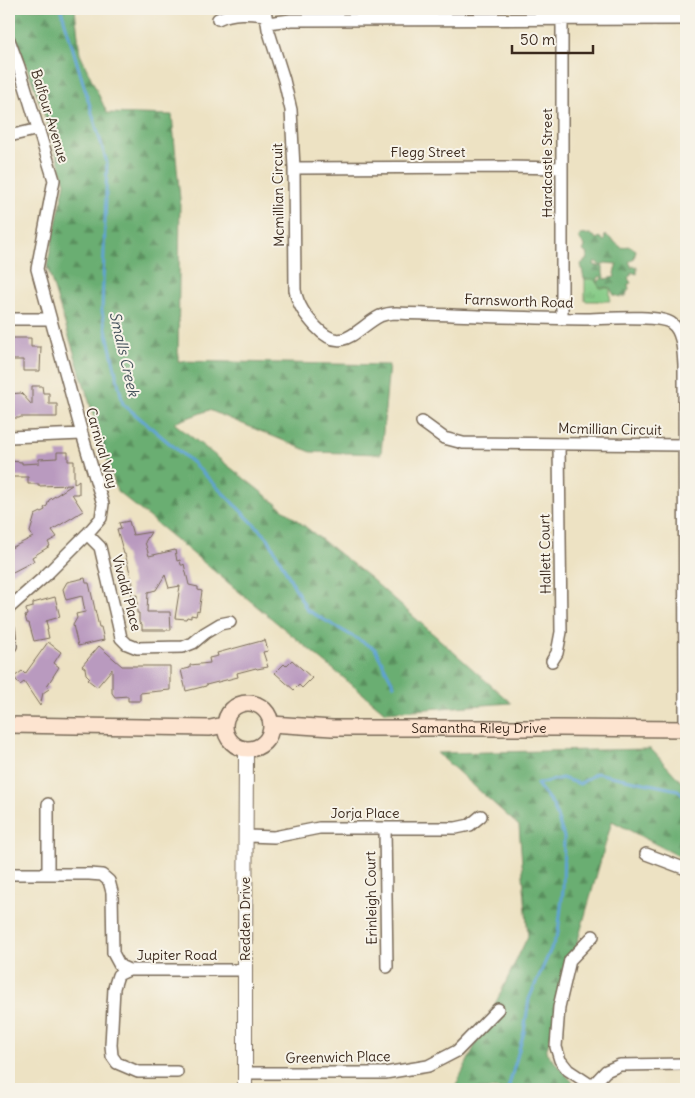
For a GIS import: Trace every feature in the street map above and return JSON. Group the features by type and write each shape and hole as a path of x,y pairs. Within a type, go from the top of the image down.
{"main road":[{"path":"247,703 261,707 266,712 271,724 271,730 265,742 255,748 246,749 231,743 224,725 229,712 234,707 247,703"},
{"name":"Samantha Riley Drive","path":"271,724 332,728 685,729"},
{"path":"9,725 210,728 224,725"}],"street":[{"path":"218,19 224,16 242,14 291,20 617,14 686,19"},
{"name":"Hardcastle Street","path":"562,14 562,317"},
{"name":"Mcmillian Circuit","path":"266,16 291,110 294,168 295,284 298,302 302,310 322,333 329,337 338,340 345,339 361,330"},
{"name":"Balfour Avenue","path":"9,40 54,180 37,269 50,319"},
{"path":"9,136 39,129"},
{"name":"Flegg Street","path":"294,168 562,168"},
{"name":"Farnsworth Road","path":"361,330 381,316 396,313 583,319 657,318 671,323 677,329 682,347 685,399"},
{"path":"9,319 50,319"},
{"name":"Carnival Way","path":"9,608 44,578 87,534 101,518 103,504 50,319"},
{"path":"685,399 685,729"},
{"name":"Mcmillian Circuit","path":"422,422 444,438 463,443 684,445"},
{"path":"9,436 82,434"},
{"name":"Hallett Court","path":"552,662 557,653 561,632 559,444"},
{"name":"Vivaldi Place","path":"87,534 100,547 121,638 127,644 137,648 183,647 194,643 205,633 220,624 230,622"},
{"path":"9,628 12,646"},
{"name":"Redden Drive","path":"246,749 246,1089"},
{"path":"48,804 48,874"},
{"name":"Jorja Place","path":"246,836 274,837 319,828 456,828 470,825 481,816"},
{"name":"Erinleigh Court","path":"385,828 387,967"},
{"path":"646,854 686,869"},
{"name":"Jupiter Road","path":"9,874 102,875 109,881 112,892 113,953 120,966 129,970 245,970"},
{"path":"593,936 570,960 559,1007 556,1047 560,1060 568,1070 591,1088 606,1071 620,1066 686,1064"},
{"path":"129,970 118,975 114,988 112,1056 117,1063 138,1072 178,1072"},
{"name":"Greenwich Place","path":"246,1072 385,1073 428,1066 457,1051 498,1009"}],"green space":[{"path":"9,9 75,9 80,54 107,113 172,115 180,199 178,361 389,365 381,454 311,452 209,410 174,423 369,577 511,703 385,712 117,491 47,266 65,183 46,120 9,18"},
{"path":"590,234 604,241 606,235 622,248 629,246 636,250 634,259 629,262 631,268 637,267 637,274 631,272 628,278 631,283 628,284 627,295 622,297 616,296 610,288 605,287 598,291 594,287 602,278 601,276 598,278 598,282 589,282 584,279 581,264 586,260 588,254 583,251 585,247 579,238 580,235","holes":["595,261 601,266 605,263 617,264 614,273 615,277 605,279 603,267 594,265"]},
{"path":"585,279 594,279 600,288 610,288 610,301 585,301"},
{"path":"651,749 686,787 686,860 612,821 546,1052 577,1087 576,1089 454,1089 528,936 519,826 437,753"}],"building":[{"path":"9,338 31,338 31,347 41,347 40,371 23,371 23,360 9,360"},
{"path":"32,386 42,386 43,393 49,393 49,404 57,404 57,417 9,418 9,394 21,393 32,405"},
{"path":"57,452 68,452 68,461 74,461 74,484 79,480 79,494 72,494 83,511 52,530 57,537 48,542 50,546 32,557 34,561 9,574 9,549 33,537 30,532 35,515 45,510 44,508 49,500 72,485 39,486 39,484 28,484 28,477 9,477 9,461 22,462 22,464 39,463 39,459 57,458"},
{"path":"129,521 133,535 151,532 145,542 149,556 175,550 177,561 180,560 181,565 184,564 189,585 198,587 198,590 202,591 199,612 197,611 196,616 191,615 191,618 187,617 186,619 175,618 180,586 169,588 165,575 156,590 148,592 147,612 170,612 171,630 142,630 142,624 139,623 137,595 132,596 130,585 133,584 117,529 121,528 119,523"},
{"path":"85,578 86,583 89,583 99,627 101,627 104,640 78,646 73,625 77,618 76,614 85,612 82,596 66,600 63,589 67,582"},
{"path":"55,597 60,617 46,621 49,638 34,641 25,616 27,615 26,609 33,607 33,603"},
{"path":"265,640 268,651 263,652 268,667 237,673 238,677 186,691 181,670 190,668 190,665 210,663 209,658 218,656 217,653"},
{"path":"48,642 61,652 54,663 59,667 47,686 49,689 43,693 40,706 24,682 20,685 14,677 22,671 25,674"},
{"path":"99,646 122,666 170,666 170,690 140,693 140,701 128,701 128,696 115,697 112,693 112,669 97,687 88,680 90,678 82,666"},
{"path":"292,660 312,678 302,688 299,685 294,690 275,673 284,664 286,666"}],"waterway":[{"name":"Smalls Creek","path":"61,9 107,163 102,311 123,404 193,463 268,538 307,610 375,649 394,685"},
{"path":"508,1089 524,1032 529,999 558,933 563,890 564,837 553,805 537,784 562,778 580,784 596,773 678,790 686,799"}]}
